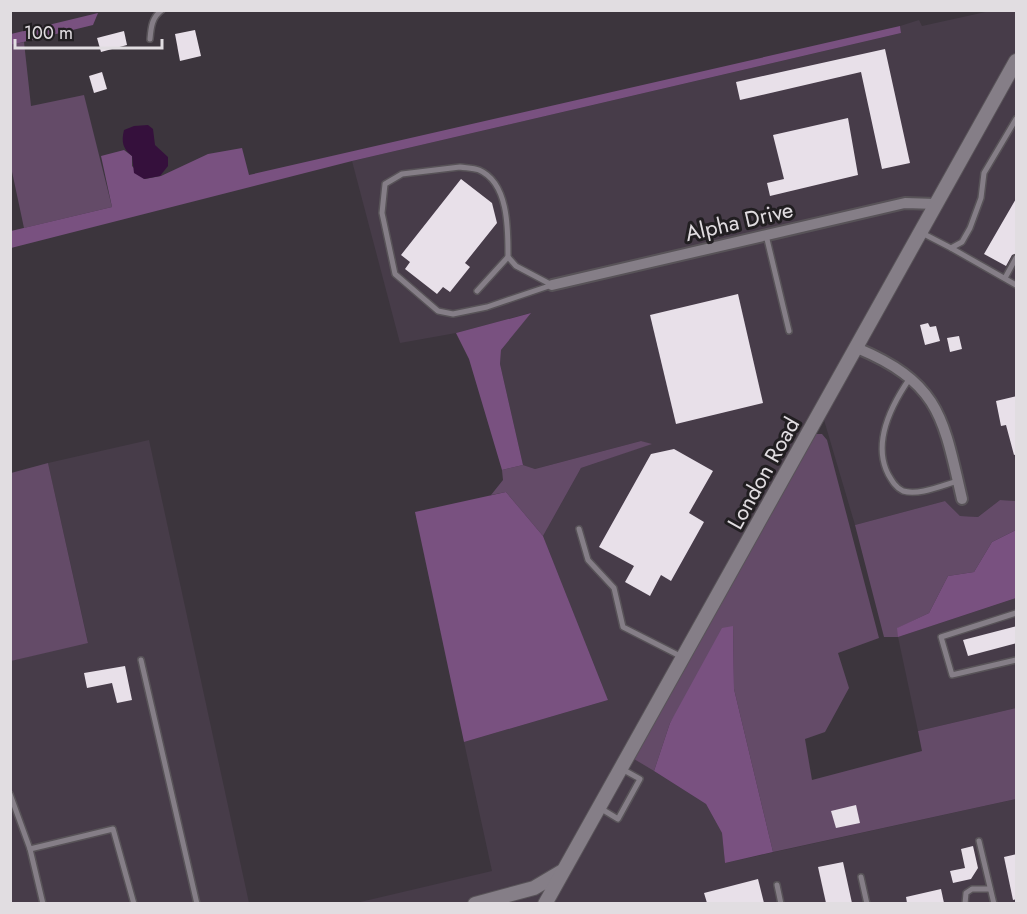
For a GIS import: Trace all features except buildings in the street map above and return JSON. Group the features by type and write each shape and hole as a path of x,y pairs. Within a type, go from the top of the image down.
{"street":[{"name":"London Road","path":"545,903 1017,61"},
{"name":"Alpha Drive","path":"552,285 905,203 936,204"},
{"path":"856,348 878,357 910,378 935,406 947,434 962,499"},
{"path":"475,903 534,888 563,871"}],"lane":[{"path":"150,39 151,27 156,14 162,10"},
{"path":"951,248 962,242 970,228 981,198 984,173 1017,119"},
{"path":"460,167 478,170 491,178 501,195 508,231 508,256 516,266 552,285 487,308 453,314 438,311 395,274 382,213 385,184 402,174 460,167"},
{"path":"921,232 1017,285"},
{"path":"766,235 789,332"},
{"path":"477,291 508,256"},
{"path":"1005,278 1017,258"},
{"path":"910,378 885,425 882,450 887,471 894,484 904,491 919,492 958,481"},
{"path":"579,529 588,560 614,588 623,627 684,657"},
{"path":"1017,613 941,637 952,675 1017,660"},
{"path":"141,660 197,903"},
{"path":"599,808 618,819 640,779 620,768"},
{"path":"10,794 30,849 43,903"},
{"path":"30,849 113,829 134,903"},
{"path":"979,841 994,903"},
{"path":"861,877 867,903"},
{"path":"777,885 781,903"},
{"path":"965,903 966,893 972,889 990,889"}],"shaded area":[{"path":"1014,10 1016,12 1016,501 1000,500 978,517 960,516 945,501 855,525 824,420 635,759 706,804 722,833 725,863 1016,799 1016,903 356,903 492,871 464,742 608,700 543,536 581,468 650,444 641,441 535,469 523,465 500,364 501,350 530,313 456,333 400,343 352,161 901,33 900,26 919,20 922,26 990,11"},
{"path":"98,13 93,25 11,45 11,34"},
{"path":"900,26 901,33 352,161 11,248 11,231 112,207 101,156 124,150 132,156 132,166 145,179 161,176 208,154 242,148 249,175"},
{"path":"24,42 31,106 84,95 112,207 24,228 11,167 10,45"},
{"path":"148,125 153,129 155,145 168,157 168,166 160,176 144,179 134,173 132,156 125,148 123,138 124,130 134,126"},
{"path":"531,313 501,350 500,364 523,465 502,470 469,359 456,333"},
{"path":"816,434 822,434 827,440 879,638 838,653 849,688 825,732 805,739 812,780 922,751 918,731 1016,708 1016,799 773,852 734,689 733,626 670,723 654,771 634,759"},
{"path":"149,440 249,903 11,903 10,661 88,642 48,463"},
{"path":"641,441 652,444 581,468 543,536 506,492 491,495 503,480 502,470 523,465 535,469"},
{"path":"48,463 88,643 11,661 11,473"},
{"path":"506,492 543,536 608,700 464,742 415,512"},
{"path":"1000,500 1016,501 1016,530 992,542 974,572 948,576 929,613 898,628 898,637 884,637 855,525 945,501 960,516 978,517"},
{"path":"1016,530 1016,598 898,637 897,628 929,613 948,576 974,572 992,542"},
{"path":"1016,598 1016,708 918,731 898,637"},
{"path":"733,626 734,689 773,852 725,863 722,833 706,804 654,771 670,723 722,628"}]}
